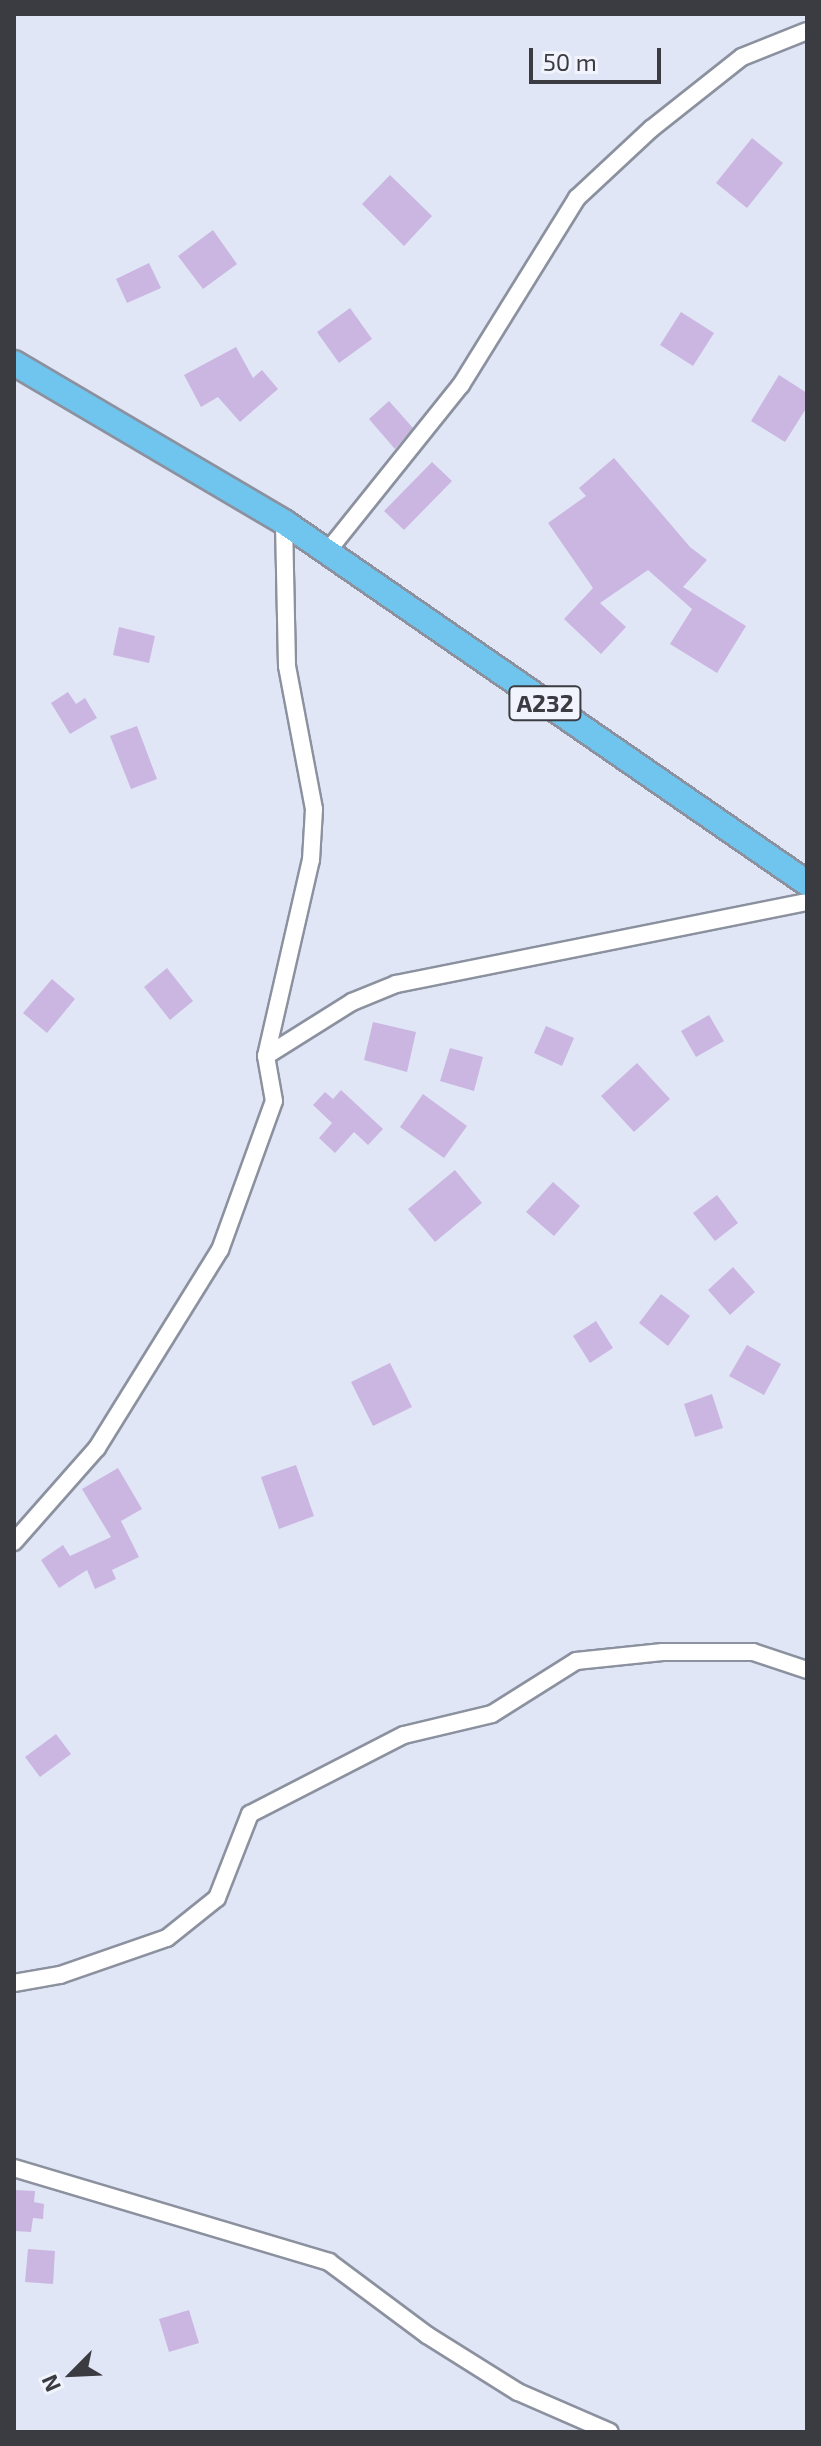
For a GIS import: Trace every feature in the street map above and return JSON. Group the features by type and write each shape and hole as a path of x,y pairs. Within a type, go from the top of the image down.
{"main road":[{"name":"A232","path":"14,363 284,522 807,883"}],"street":[{"path":"327,552 461,385 577,198 651,129 742,57 807,31"},
{"path":"14,1542 97,1448 220,1250 274,1101 266,1056 311,860 314,809 287,666 284,522"},
{"path":"266,1056 352,1002 396,984 807,902"},
{"path":"14,1983 60,1975 167,1938 217,1898 250,1814 404,1735 492,1714 576,1661 663,1652 753,1652 807,1670"},
{"path":"14,2168 329,2262 427,2335 518,2392 610,2432"}],"building":[{"path":"752,138 783,163 747,208 716,183"},
{"path":"390,175 432,216 404,246 362,204"},
{"path":"213,230 237,264 203,289 178,256"},
{"path":"149,263 161,288 127,303 116,279"},
{"path":"350,308 372,339 339,363 317,332"},
{"path":"681,312 714,333 693,366 660,345"},
{"path":"236,347 253,378 262,370 278,389 240,422 218,397 201,407 184,375"},
{"path":"779,375 807,393 807,407 785,442 751,421"},
{"path":"389,401 413,428 395,449 369,419"},
{"path":"614,458 690,547 707,560 683,587 746,626 717,673 670,644 692,609 648,570 600,603 626,627 601,654 564,619 593,588 548,523 586,496 579,488"},
{"path":"432,462 452,481 404,530 384,511"},
{"path":"119,627 155,636 149,663 113,655"},
{"path":"68,692 76,704 85,698 97,718 70,734 51,703"},
{"path":"137,726 157,779 131,789 110,736"},
{"path":"167,968 193,1001 170,1020 144,987"},
{"path":"52,979 75,999 47,1033 23,1013"},
{"path":"709,1015 724,1041 696,1057 681,1031"},
{"path":"373,1022 416,1032 407,1072 364,1060"},
{"path":"546,1026 574,1038 562,1066 534,1053"},
{"path":"450,1048 483,1057 474,1091 440,1081"},
{"path":"637,1063 670,1099 634,1132 601,1096"},
{"path":"341,1090 383,1129 368,1145 354,1132 335,1153 319,1138 332,1123 313,1105 325,1092 333,1099"},
{"path":"423,1094 467,1126 444,1158 400,1127"},
{"path":"455,1170 482,1203 435,1242 408,1209"},
{"path":"553,1182 580,1206 554,1236 526,1212"},
{"path":"717,1195 738,1223 715,1241 693,1213"},
{"path":"733,1267 755,1292 730,1315 708,1290"},
{"path":"661,1294 690,1316 668,1346 639,1323"},
{"path":"596,1321 613,1348 590,1363 573,1336"},
{"path":"747,1345 781,1364 764,1395 729,1376"},
{"path":"390,1363 412,1407 373,1426 351,1382"},
{"path":"712,1394 723,1428 695,1437 684,1404"},
{"path":"296,1465 314,1516 279,1529 261,1477"},
{"path":"118,1468 142,1509 121,1521 139,1557 112,1570 116,1579 95,1589 87,1570 59,1588 41,1560 63,1545 70,1556 111,1537 82,1489"},
{"path":"56,1734 71,1754 40,1777 25,1757"},
{"path":"14,2190 35,2191 34,2202 44,2204 43,2219 33,2218 31,2232 14,2231"},
{"path":"28,2249 55,2251 53,2284 25,2282"},
{"path":"189,2310 199,2343 169,2352 159,2319"}]}
